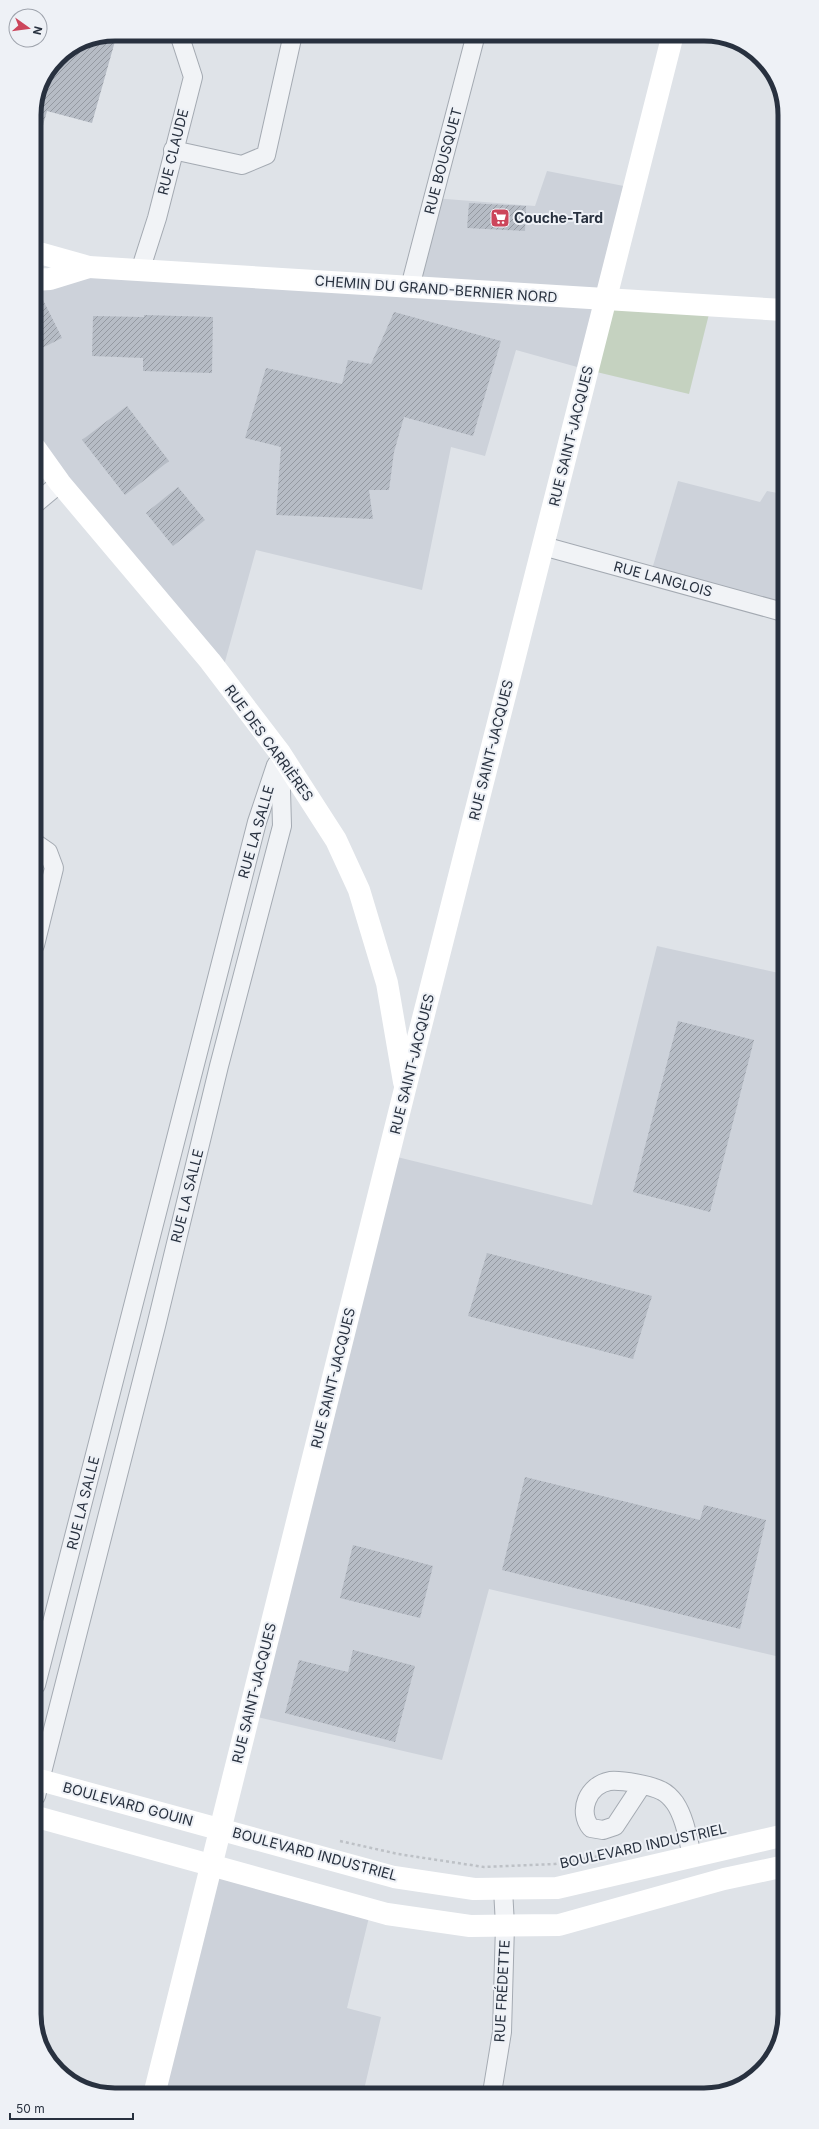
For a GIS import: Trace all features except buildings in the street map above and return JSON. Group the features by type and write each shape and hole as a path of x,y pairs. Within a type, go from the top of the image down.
{"street":[{"name":"RUE CLAUDE","path":"140,270 157,218 173,150 193,77 181,41"},
{"path":"173,150 242,165 266,155 292,41"},
{"name":"RUE BOUSQUET","path":"410,287 474,41"},
{"name":"RUE SAINT-JACQUES","path":"156,2088 405,1089 671,41"},
{"name":"CHEMIN DU GRAND-BERNIER NORD","path":"41,254 89,267 778,310"},
{"name":"CHEMIN DU GRAND-BERNIER NORD","path":"41,280 50,279 89,267"},
{"name":"RUE DES CARRIÈRES","path":"41,456 60,483 210,661 280,753 336,840 358,890 387,983 405,1089"},
{"path":"41,499 60,483"},
{"name":"RUE LANGLOIS","path":"543,546 778,611"},
{"name":"RUE LA SALLE","path":"41,1666 198,1060 257,822 280,753"},
{"name":"RUE LA SALLE","path":"41,1774 156,1326 219,1066 282,826 280,753"},
{"path":"41,847 48,852 54,868 41,921"},
{"path":"198,1060 219,1066"},
{"path":"130,1319 156,1326"},
{"path":"66,1571 92,1578"},
{"path":"642,1785 662,1791 675,1804 686,1829 692,1856"},
{"name":"BOULEVARD GOUIN","path":"41,1786 220,1828"},
{"path":"41,1818 387,1914 470,1926 559,1925 724,1879 778,1867"},
{"name":"BOULEVARD INDUSTRIEL","path":"220,1828 394,1877 474,1889 557,1888 778,1837"},
{"name":"RUE FRÉDETTE","path":"493,2088 502,2032 505,1925 503,1888"}],"path":[{"name":"BOULEVARD INDUSTRIEL","path":"338,1840 398,1854 484,1868 555,1864 622,1852"}],"shaded area":[{"path":"547,171 634,188 588,370 516,350 485,456 451,447 422,590 256,550 221,676 41,455 41,278 89,267 410,287 433,198 535,206"},
{"path":"678,481 760,502 767,491 778,493 778,611 650,576"},
{"path":"657,946 778,973 778,1657 489,1589 442,1760 249,1715 389,1155 592,1205"},
{"path":"211,1865 371,1909 347,2008 381,2017 364,2088 156,2088"}],"green space":[{"path":"605,300 711,306 689,394 588,370"}],"place":[{"name":"Couche-Tard","path":"500,218"}]}
